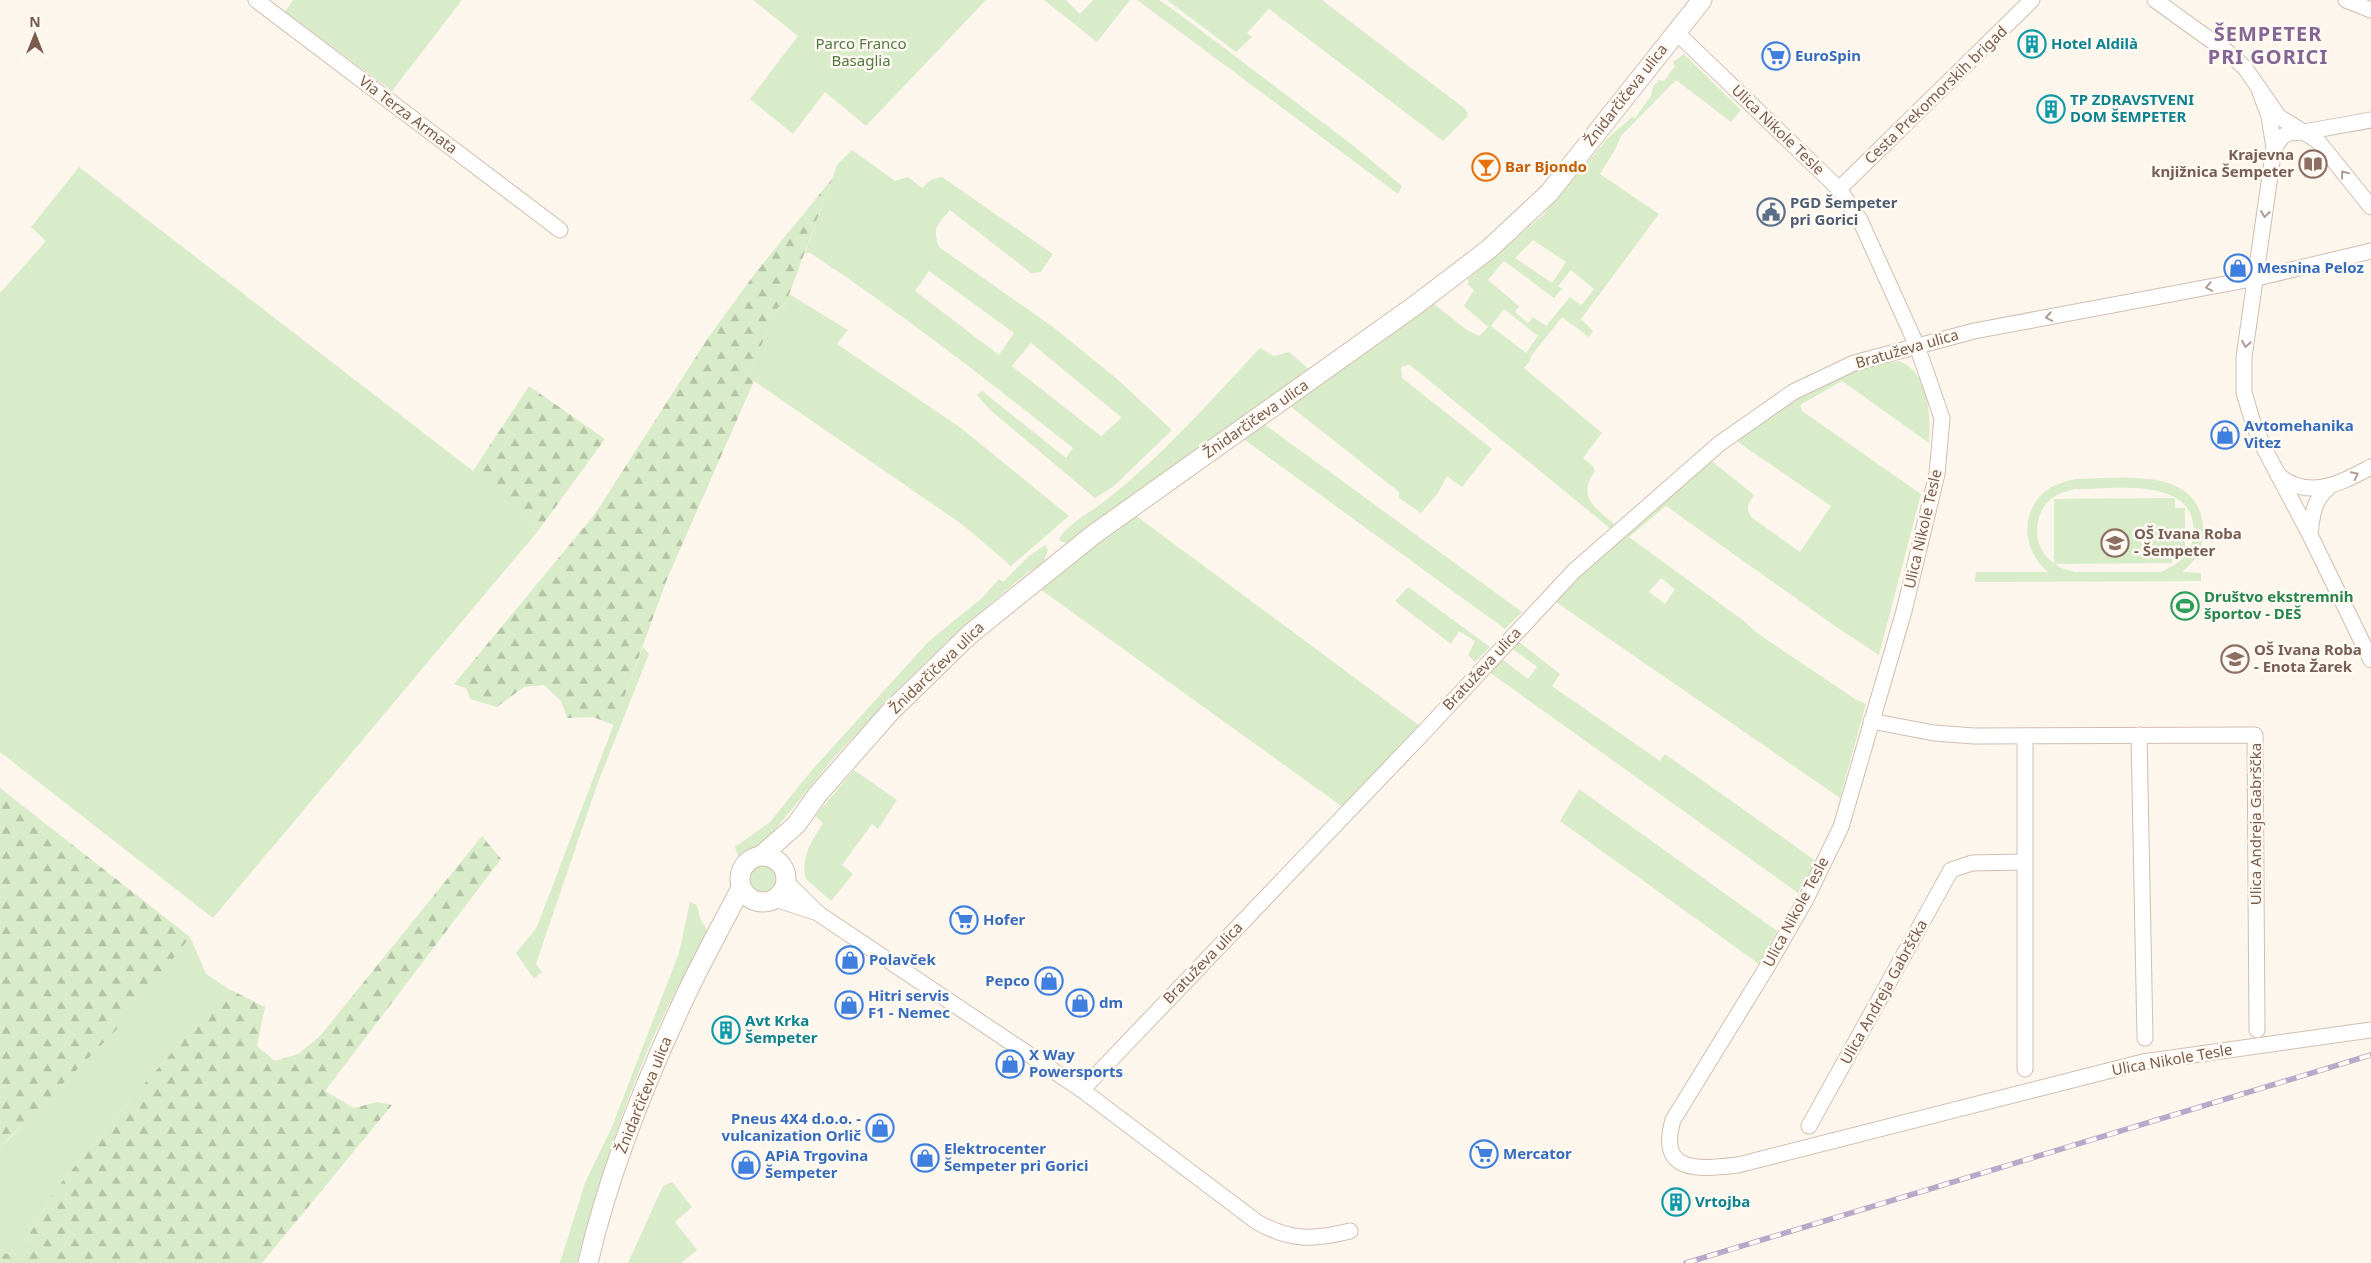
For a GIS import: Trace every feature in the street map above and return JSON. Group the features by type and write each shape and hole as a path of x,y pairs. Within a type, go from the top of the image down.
{"street":[{"name":"Via Terza Armata","path":"256,0 560,230"},
{"name":"Žnidarčičeva ulica","path":"588,1263 598,1220 638,1104 684,999 741,888 739,880 743,866 755,857 762,855 796,825 818,794 891,711 969,635 1093,535 1417,304 1496,242 1550,193 1702,0"},
{"name":"Cesta Prekomorskih brigad","path":"1839,189 2032,0"},
{"path":"2155,0 2228,51 2245,68 2279,117 2318,141 2371,207"},
{"path":"2346,0 2371,10"},
{"name":"Ulica Nikole Tesle","path":"1676,32 1839,189 1860,220 1917,346 1942,418 1937,474 1904,611 1840,827 1806,898 1767,967 1672,1120 1668,1135 1671,1154 1683,1165 1702,1169 1738,1165 2143,1062 2371,1030"},
{"path":"2260,92 2269,116 2274,148 2257,278 2244,357 2244,392 2252,423 2310,535 2371,660"},
{"path":"2274,148 2283,136 2289,133 2371,120"},
{"name":"Bratuževa ulica","path":"1082,1090 1425,731 1574,570 1719,444 1793,392 1854,363 1974,330 2257,278 2371,251"},
{"path":"2310,535 2318,498 2328,488 2371,468"},
{"path":"2278,475 2305,488 2328,488"},
{"name":"Ulica Andreja Gabrščka","path":"1871,721 1934,733 1974,736 2255,735 2257,1030"},
{"path":"2138,735 2145,1038"},
{"path":"2024,736 2026,1068"},
{"name":"Žnidarčičeva ulica","path":"718,933 766,901 781,895 796,825"},
{"path":"762,855 774,858 819,914 1082,1090 1249,1216 1272,1231 1289,1237 1308,1238 1350,1231"},
{"name":"Ulica Andreja Gabrščka","path":"1809,1126 1951,870 1972,862 2024,862"},
{"path":"741,888 749,898 819,914"}],"green space":[{"path":"293,0 462,0 392,91 285,12"},
{"name":"Parco Franco Basaglia","path":"753,0 986,0 866,126 825,92 793,134 750,99 798,36"},
{"path":"1044,0 1066,0 1080,14 1093,0 1130,0 1097,42"},
{"path":"1137,0 1159,0 1178,13 1355,147 1402,186 1398,194"},
{"path":"1167,0 1322,0 1464,108 1468,113 1466,118 1443,141 1269,9 1247,33 1252,37 1236,52"},
{"path":"1684,54 1741,110 1731,122 1676,80 1621,136 1600,174 1659,214 1581,319 1593,331 1589,337 1562,317 1531,356 1530,361 1524,368 1602,433 1583,458 1593,466 1595,471 1588,487 1590,500 1614,524 1611,529 1410,365 1401,367 1402,378 1492,449 1462,487 1447,476 1438,493 1421,513 1399,498 1399,492 1290,406 1434,304 1467,330 1479,336 1488,327 1464,306 1474,290 1468,285 1468,279 1543,215 1607,139 1632,117 1635,118 1651,96 1653,87 1659,80 1664,81 1675,66 1673,62","holes":["1533,240 1566,262 1552,283 1515,258","1504,261 1554,298 1562,289 1558,286 1571,270 1594,289 1581,305 1570,297 1546,326 1533,317 1528,323 1515,312 1519,306 1488,280","1504,309 1538,336 1526,353 1491,326"]},
{"path":"852,150 895,181 908,177 922,188 932,179 942,177 1053,254 1041,272 1031,273 950,210 939,223 936,231 939,247 1053,327 1116,378 1172,430 1114,486 1095,498 989,409 977,395 982,391 1066,458 1073,448 911,323 810,253 805,253 837,165","holes":["929,271 1014,333 999,355 915,291","1031,343 1121,417 1121,418 1101,436 1012,366"]},
{"path":"79,167 473,471 538,531 213,918 0,752 0,293 46,241 31,227"},
{"path":"832,179 784,308 778,307 748,376 754,381 667,579 614,725 593,717 567,718 561,701 544,685 524,687 497,707 470,699 466,688 454,684 595,514 708,338 756,272"},
{"path":"789,294 848,330 837,344 961,428 1069,516 1011,566 963,525 754,381 748,376 778,307 784,308"},
{"path":"1260,348 1274,356 1289,352 1311,371 1067,543 1059,541 1066,530 1110,497 1150,462 1188,425"},
{"path":"1899,361 1917,375 1926,396 1929,443 1842,381 1800,405 1802,411 1921,494 1879,655 1832,624 1666,506 1629,537 1744,621 1757,633 1855,699 1866,704 1840,798 1550,598 1709,459 1754,495 1748,508 1751,517 1800,552 1831,506 1735,440 1813,390 1856,371 1878,364","holes":["1661,578 1675,589 1665,604 1649,592"]},
{"path":"529,386 605,439 538,531 473,471"},
{"path":"1264,424 1522,612 1505,629 1242,438"},
{"path":"2133,478 2153,480 2171,484 2187,493 2198,506 2203,526 2203,540 2196,557 2182,572 2201,573 2201,581 1975,582 1976,572 2048,572 2034,555 2030,545 2028,523 2030,512 2035,502 2046,490 2075,479","holes":["2131,488 2151,490 2175,498 2054,499 2054,563 2042,549 2038,541 2037,532 2040,514 2051,499 2057,495 2076,489","2175,498 2183,503 2192,517 2192,543 2186,554 2178,563 2161,572 2075,572 2055,564 2172,563 2172,553 2185,553 2185,508 2175,508"]},
{"path":"1135,515 1420,726 1344,808 1040,589"},
{"path":"1045,545 1048,550 1043,563 1027,573 957,632 899,688 831,761 766,841 753,850 738,856 735,847 770,822 811,771 929,641 981,599 999,579 1003,582 1029,556"},
{"path":"1408,587 1490,647 1475,662 1468,655 1475,641 1459,631 1451,644 1395,601"},
{"path":"1514,638 1560,674 1552,686 1660,761 1665,754 1816,861 1798,893 1485,669 1497,655 1528,679 1537,667 1507,645"},
{"path":"643,647 649,654 597,785 536,964 542,972 534,979 516,953 537,927"},
{"path":"854,770 897,800 878,829 872,824 842,865 853,874 831,901 806,879 806,856 823,823 815,816"},
{"path":"0,788 190,937 117,1029 0,1147"},
{"path":"1579,789 1777,931 1759,964 1560,821"},
{"path":"482,836 501,859 325,1091 354,1108 377,1102 392,1105 262,1263 0,1263 0,1253 19,1254 51,1195 143,1085 229,989 265,1007 257,1046 275,1061 298,1054 320,1036"},
{"path":"763,866 772,870 776,879 772,888 763,892 754,888 750,879 754,870"},
{"path":"690,902 697,905 700,918 708,932 652,1040 630,1094 610,1150 577,1263 560,1263 585,1183 611,1129 679,953"},
{"path":"190,937 206,974 229,989 143,1085 51,1195 19,1254 0,1253 0,1147 12,1136"},
{"path":"672,1182 692,1207 675,1222 697,1250 681,1263 628,1263 663,1186"}],"railway":[{"path":"1686,1263 2371,1055"}],"place":[{"name":"Hotel Aldilà","path":"2032,44"},
{"name":"EuroSpin","path":"1776,56"},
{"name":"TP ZDRAVSTVENI DOM ŠEMPETER","path":"2051,109"},
{"name":"Krajevna knjižnica Šempeter","path":"2313,164"},
{"name":"Bar Bjondo","path":"1486,167"},
{"name":"PGD Šempeter pri Gorici","path":"1771,212"},
{"name":"Mesnina Peloz","path":"2238,268"},
{"name":"Avtomehanika Vitez","path":"2225,435"},
{"name":"OŠ Ivana Roba - Šempeter","path":"2115,543"},
{"name":"Društvo ekstremnih športov - DEŠ","path":"2185,606"},
{"name":"OŠ Ivana Roba - Enota Žarek","path":"2235,659"},
{"name":"Hofer","path":"964,920"},
{"name":"Polavček","path":"850,960"},
{"name":"Pepco","path":"1049,981"},
{"name":"dm","path":"1080,1003"},
{"name":"Hitri servis F1 - Nemec","path":"849,1005"},
{"name":"Avt Krka Šempeter","path":"726,1030"},
{"name":"X Way Powersports","path":"1010,1064"},
{"name":"Pneus 4X4 d.o.o. - vulcanization Orlič","path":"880,1128"},
{"name":"Mercator","path":"1484,1154"},
{"name":"Elektrocenter Šempeter pri Gorici","path":"925,1158"},
{"name":"APiA Trgovina Šempeter","path":"746,1165"},
{"name":"Vrtojba","path":"1676,1202"}],"district":[{"name":"ŠEMPETER PRI GORICI","path":"2268,46"}]}
